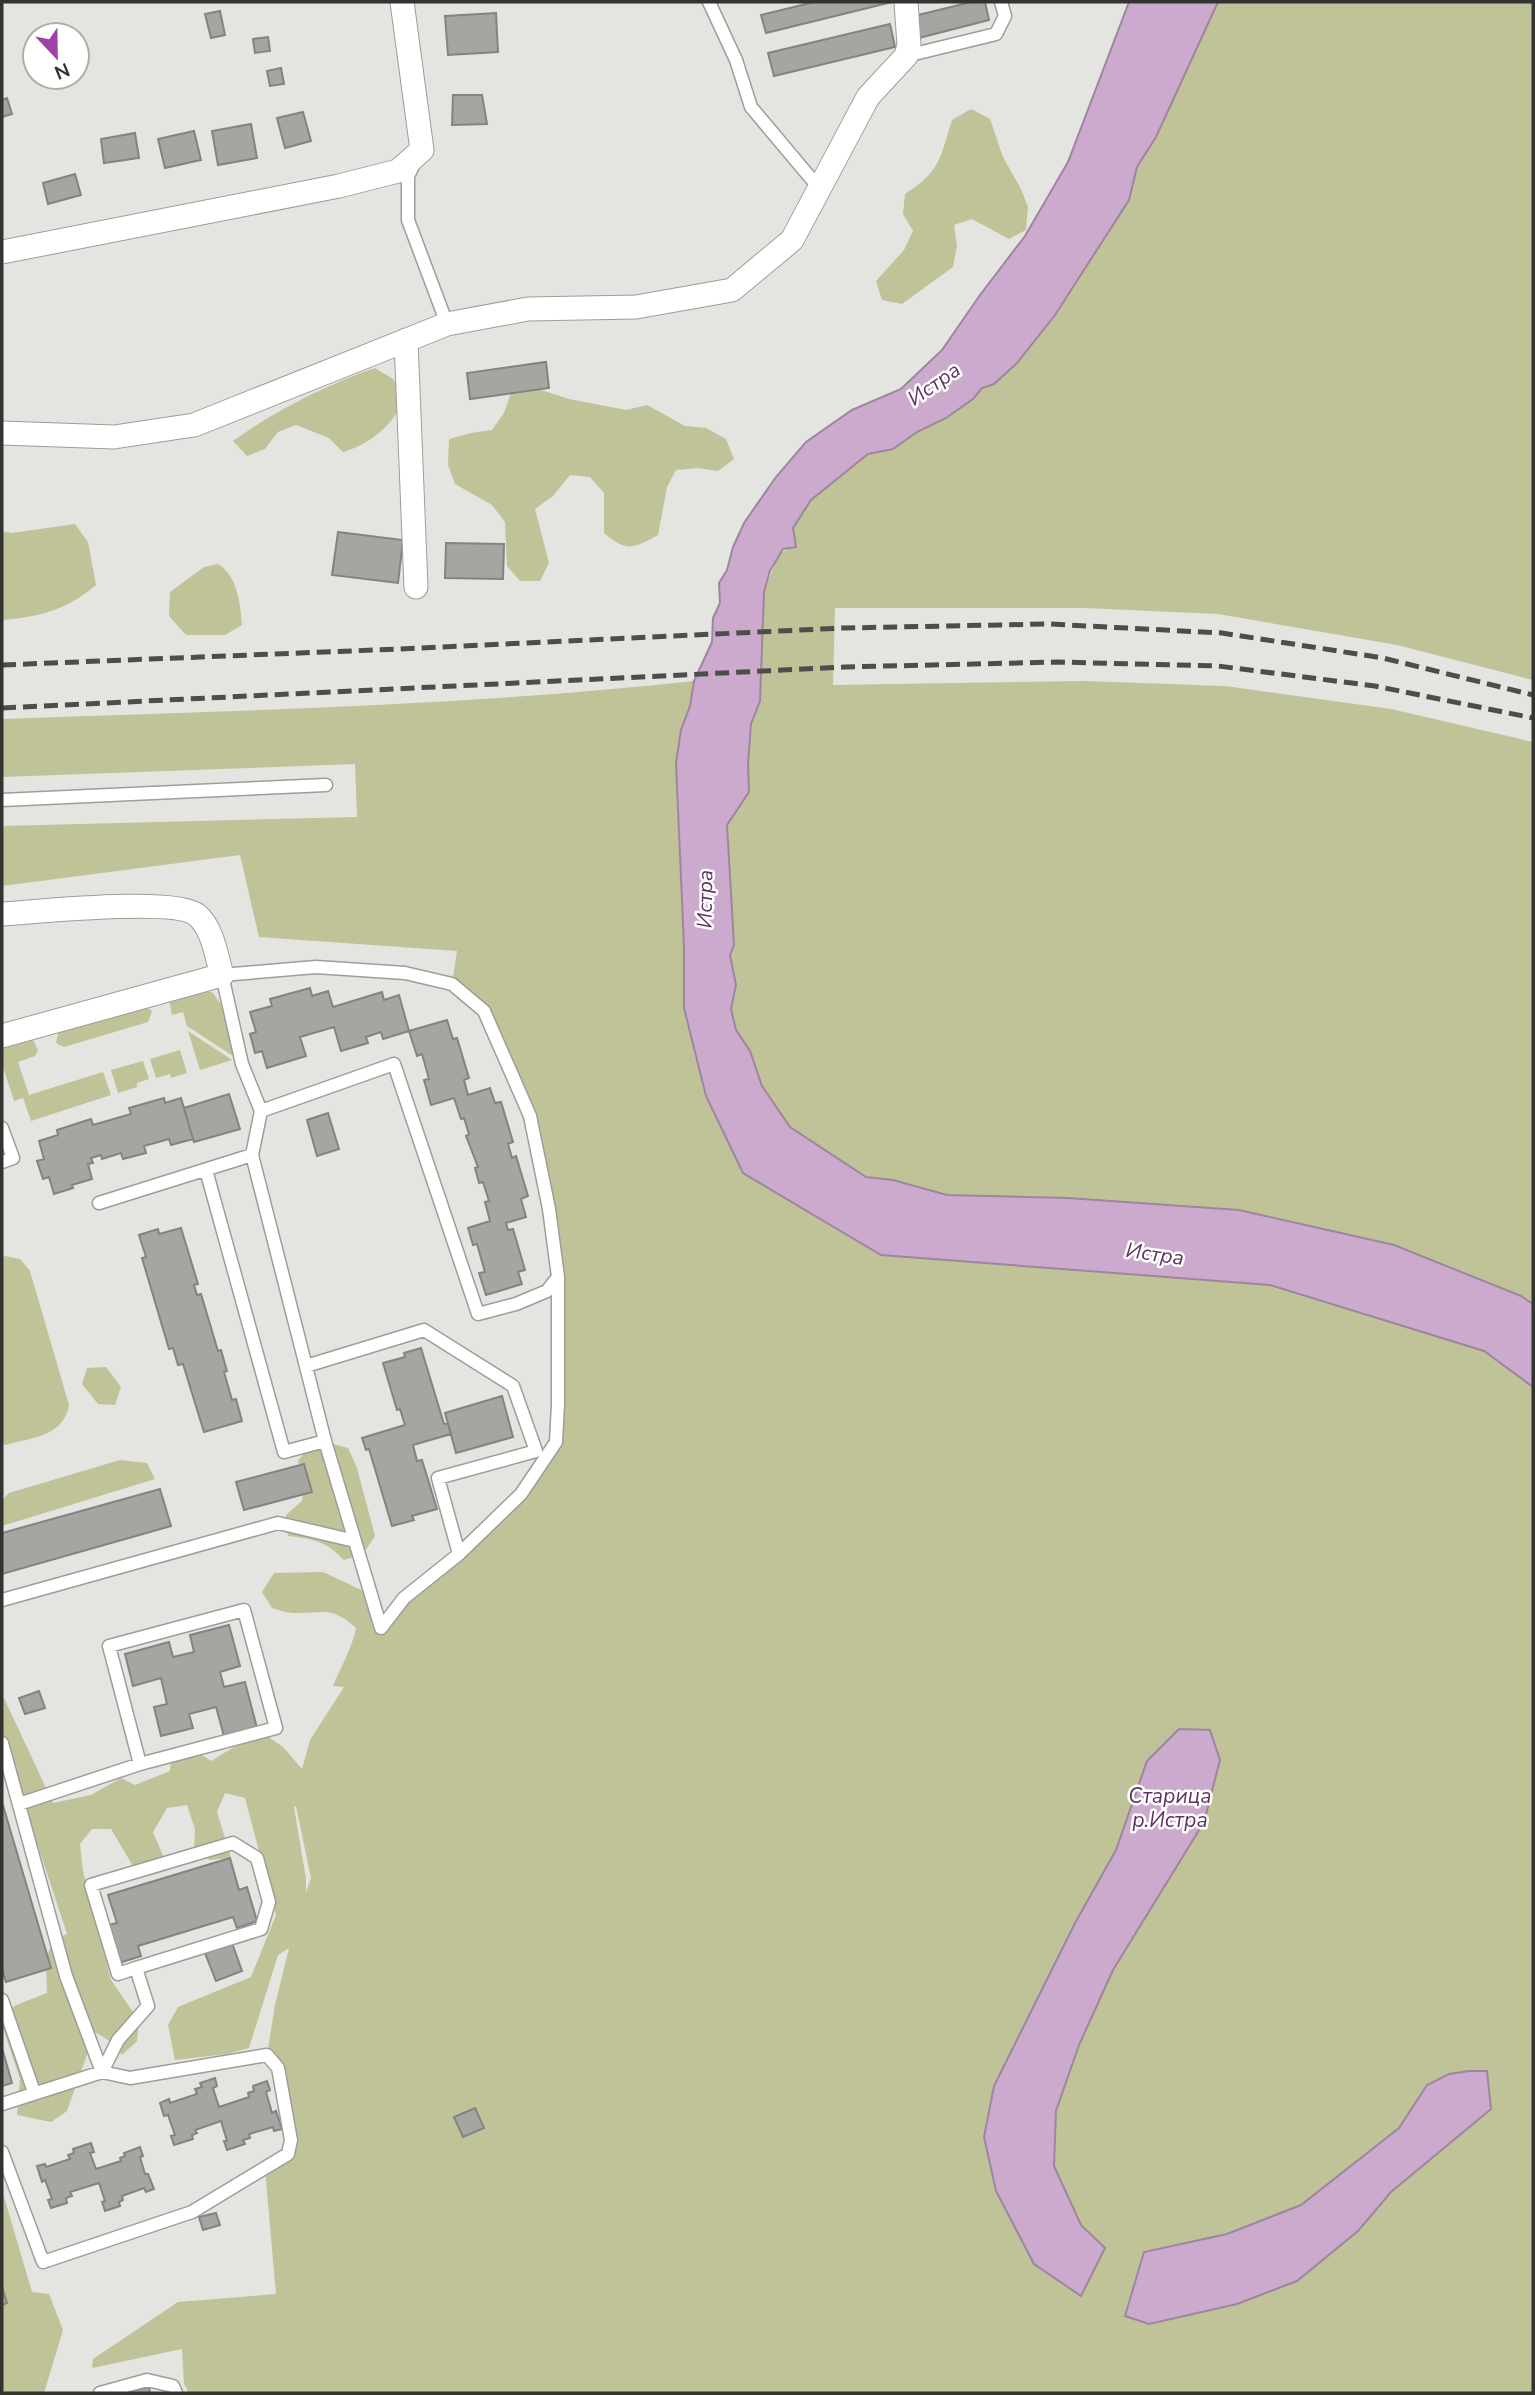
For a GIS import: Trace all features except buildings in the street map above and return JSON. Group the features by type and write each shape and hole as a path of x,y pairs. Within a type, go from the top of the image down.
{"street":[{"path":"2,252 339,186 398,171 422,150 402,2"},
{"path":"2,433 114,437 194,425 447,324 528,309 636,307 732,290 792,240 868,97 906,56 909,45 906,2"},
{"path":"406,340 416,587"},
{"path":"2,914 148,905 194,913 207,926 222,975 2,1036"}],"lane":[{"path":"709,2 736,60 751,107 819,188"},
{"path":"906,56 996,34 1004,16 1001,2"},
{"path":"422,150 408,176 408,220 447,324"},
{"path":"2,800 326,785"},
{"path":"316,967 405,973 452,984 484,1011 530,1116 549,1209 558,1278 556,1442 521,1494 459,1553 404,1598 381,1628 326,1441 252,1155 261,1111 243,1064 222,975 316,967"},
{"path":"261,1111 394,1064 478,1314 516,1304 547,1291 558,1278"},
{"path":"2,1128 13,1158 2,1162"},
{"path":"99,1203 252,1155"},
{"path":"206,1170 284,1452 326,1441"},
{"path":"306,1366 424,1330 513,1386 536,1451"},
{"path":"459,1553 438,1478 536,1451 556,1442"},
{"path":"2,1600 278,1523 355,1541"},
{"path":"19,1804 141,1764 276,1728 244,1610 109,1646 141,1764"},
{"path":"2,1743 66,1976 102,2071"},
{"path":"233,1843 257,1858 269,1902 261,1929 136,1968 118,1974 91,1885 233,1843"},
{"path":"102,2071 118,2040 148,2006 136,1968"},
{"path":"2,2000 34,2092"},
{"path":"2,2104 102,2071 130,2078 267,2055 278,2068 290,2140 288,2154 191,2211 43,2262 2,2152"},
{"path":"100,2393 147,2380 173,2386 176,2393"}],"green space":[{"path":"1218,2 1533,2 1533,680 1397,645 1218,614 1084,608 835,608 833,685 1084,681 1225,686 1391,709 1533,742 1533,1331 1068,1198 947,1195 893,1180 866,1177 790,1127 762,1086 750,1051 736,1030 731,1009 736,985 730,955 734,945 727,825 749,792 751,724 760,701 764,592 779,554 796,544 793,528 811,500 868,454 893,449 917,432 946,418 982,388 994,384 1061,306 1129,200 1137,167 1156,137"},
{"path":"971,109 990,119 1003,157 1028,207 1026,230 1009,239 972,219 954,225 957,246 953,267 902,304 882,300 876,281 904,250 913,231 903,214 905,194 933,170 952,120"},
{"path":"375,368 393,379 406,397 388,424 364,443 343,452 329,438 296,425 278,432 265,449 247,456 233,441 302,399"},
{"path":"532,387 569,399 626,410 647,405 685,426 706,428 726,439 734,459 718,471 697,468 676,470 667,487 658,535 636,546 624,546 604,533 604,493 590,477 570,475 553,496 535,509 549,563 540,581 520,581 507,566 505,522 492,505 455,484 448,465 449,439 492,430 504,413 511,393"},
{"path":"75,524 88,542 96,585 74,601 52,611 2,620 2,531 12,533"},
{"path":"218,564 225,569 234,583 242,625 225,635 186,635 169,616 170,592 204,567"},
{"path":"694,681 690,706 681,730 676,763 684,1008 881,1255 1270,1285 1484,1351 1533,1387 1533,2393 189,2393 184,2384 182,2349 92,2368 93,2359 178,2302 276,2294 265,2169 288,2154 278,2069 267,2055 275,2005 289,1948 278,1955 249,2048 227,2054 175,2060 168,2025 178,2007 251,1977 276,1915 245,1798 225,1793 217,1812 231,1858 210,1860 194,1850 195,1829 187,1805 167,1808 153,1832 169,1870 149,1876 133,1866 111,1829 92,1829 80,1844 83,1871 111,1980 139,2021 137,2041 122,2055 108,2040 95,2032 67,2111 51,2122 17,2115 20,2079 2,2025 2,2016 16,2005 47,1993 46,1959 53,1940 67,1934 2,1736 2,1701 4,1698 53,1803 91,1795 121,1778 135,1785 170,1771 172,1750 193,1749 211,1761 234,1747 267,1736 283,1747 302,1769 310,1740 344,1687 333,1686 356,1628 333,1613 291,1613 272,1608 262,1592 274,1573 323,1572 368,1593 382,1626 521,1494 556,1442 558,1277 530,1116 484,1011 452,984 457,951 259,937 240,855 2,886 2,826 357,817 355,764 2,777 2,719 435,702","holes":["296,1806 311,1878 306,1893 294,1807"]},
{"path":"201,989 213,993 222,1006 233,1056 187,1026 183,1012 172,1015 169,999"},
{"path":"143,1005 152,1011 148,1022 64,1047 56,1043 59,1030"},
{"path":"188,1031 232,1060 200,1070"},
{"path":"29,1039 34,1041 38,1051 35,1056 18,1062 29,1095 103,1072 111,1095 31,1121 23,1098 14,1101 2,1064 2,1048"},
{"path":"180,1050 187,1073 171,1078 170,1074 156,1078 150,1059"},
{"path":"143,1061 149,1079 137,1083 137,1087 118,1093 111,1070"},
{"path":"2,1257 20,1259 30,1271 69,1405 66,1416 54,1430 6,1445 2,1444"},
{"path":"106,1367 121,1387 115,1405 98,1404 82,1384 87,1368"},
{"path":"315,1439 348,1448 357,1468 375,1536 363,1554 344,1560 319,1542 288,1536 286,1515 302,1501 304,1482 298,1461"},
{"path":"120,1460 147,1463 155,1479 2,1526 2,1500 9,1493"},
{"path":"2,2190 32,2292 49,2294 63,2330 44,2393 2,2393"}],"water":[{"name":"Истра","path":"1129,2 1218,2 1156,137 1137,167 1129,200 1055,315 1017,363 994,384 982,388 973,399 946,418 917,432 893,449 868,454 811,500 793,528 796,547 783,549 770,571 764,592 760,701 751,724 749,792 727,825 734,945 730,955 736,985 731,1009 736,1030 750,1051 762,1086 790,1127 866,1177 893,1180 947,1195 1068,1198 1239,1210 1394,1245 1521,1296 1533,1304 1533,1387 1484,1351 1270,1285 881,1255 743,1173 706,1096 684,1008 676,763 681,730 690,706 694,681 712,642 713,618 720,603 719,583 727,570 733,547 744,523 776,477 806,442 852,410 901,389 942,350 1025,236 1068,162"},
{"name":"Старица р.Истра","path":"1179,1729 1210,1730 1220,1760 1204,1822 1113,1970 1079,2045 1056,2111 1054,2166 1081,2225 1105,2248 1081,2296 1034,2264 996,2191 984,2137 994,2086 1075,1923 1116,1850 1147,1761"},
{"path":"1487,2071 1491,2109 1391,2192 1358,2231 1297,2281 1237,2304 1149,2324 1125,2316 1144,2252 1227,2234 1301,2205 1399,2128 1427,2085 1449,2074"}],"railway":[{"path":"2,665 843,628 1049,624 1222,633 1383,658 1533,695"},
{"path":"2,708 846,667 1057,662 1218,666 1375,686 1533,718"}]}
